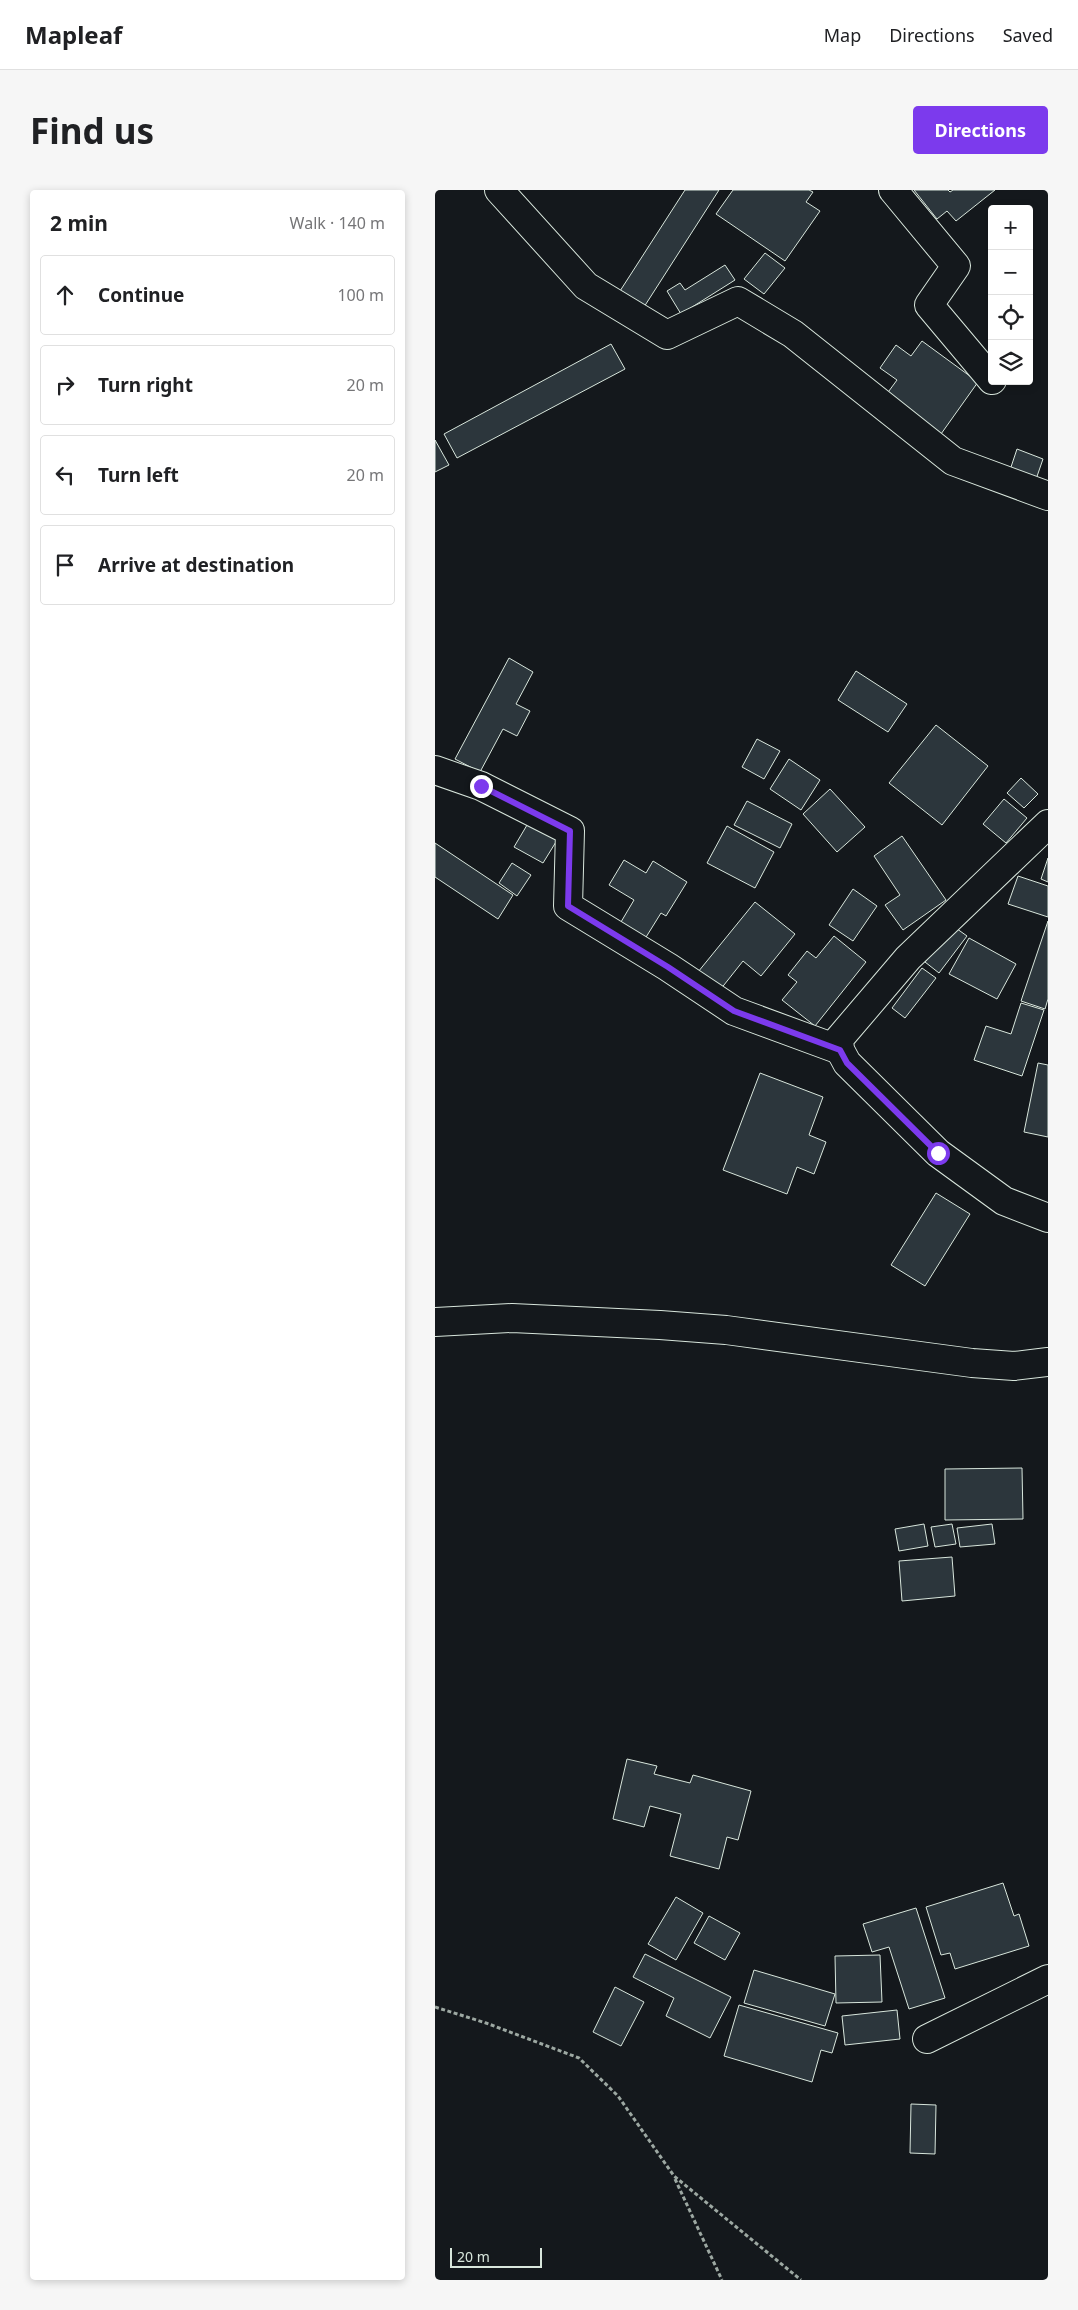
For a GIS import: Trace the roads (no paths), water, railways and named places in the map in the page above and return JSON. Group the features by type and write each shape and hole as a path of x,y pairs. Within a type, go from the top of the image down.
{"street":[{"path":"499,190 586,286 667,335 737,301 793,334 953,461 1048,496"},
{"path":"893,190 957,266 929,305 988,376"},
{"path":"435,770 481,786 570,831 568,906 668,967 734,1011 840,1050"},
{"path":"1048,824 907,958 839,1039 840,1050 847,1063 938,1153 1004,1201 1048,1218"},
{"path":"435,1322 512,1318 660,1325 726,1330 980,1363 1014,1366 1048,1362"},
{"path":"927,2039 1048,1979"}]}
